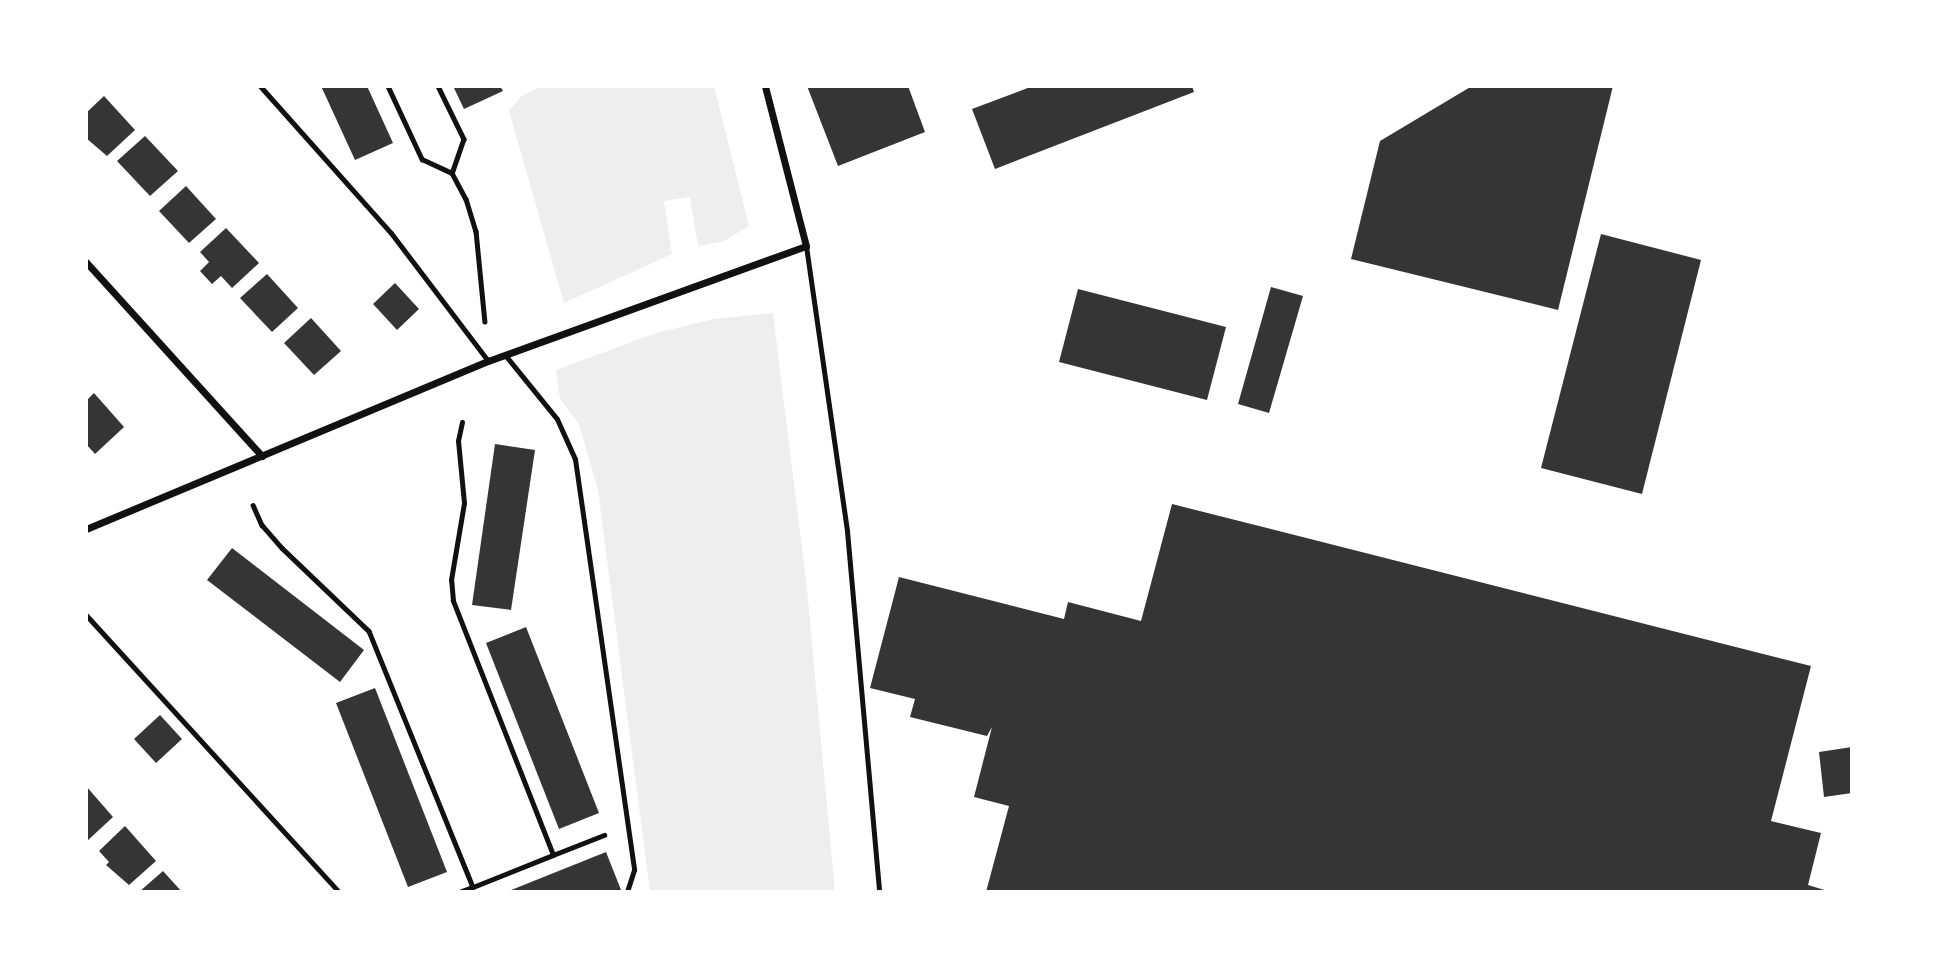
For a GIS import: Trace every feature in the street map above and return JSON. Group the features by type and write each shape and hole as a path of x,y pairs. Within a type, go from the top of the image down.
{"street":[{"path":"86,529 488,361 806,246 765,86"},
{"path":"86,262 262,456"}],"lane":[{"path":"260,86 391,233 488,361"},
{"path":"806,246 847,531 879,892"},
{"path":"505,355 557,419 575,459 634,870 627,892"},
{"path":"86,615 339,892"}],"path":[{"path":"388,86 422,159 452,173 477,231 485,323"},
{"path":"438,86 464,139 452,173"},
{"path":"461,422 458,441 464,503 451,580 453,601 552,855"},
{"path":"253,505 261,525 282,548 369,631 473,887"},
{"path":"459,892 604,835"}],"shaded area":[{"path":"542,86 714,86 749,226 722,242 698,246 690,197 664,201 672,254 564,303 509,111 521,96"},
{"path":"773,313 807,590 835,892 650,892 598,490 579,424 560,399 556,370 656,333 714,319"}],"building":[{"path":"321,86 367,86 393,143 355,160"},
{"path":"453,86 500,86 503,91 464,109"},
{"path":"807,86 908,86 925,132 838,166"},
{"path":"1033,86 1192,86 1194,92 995,169 972,109"},
{"path":"1472,86 1613,86 1558,310 1351,259 1380,141"},
{"path":"104,96 135,130 107,156 86,138 86,113"},
{"path":"145,136 178,171 150,196 117,161"},
{"path":"186,186 216,219 189,243 159,211"},
{"path":"226,228 259,263 232,288 221,276 212,284 200,271 209,262 200,252"},
{"path":"1601,234 1701,260 1642,494 1541,468"},
{"path":"267,274 298,308 272,332 240,298"},
{"path":"395,283 419,309 397,330 373,304"},
{"path":"1271,287 1303,296 1269,413 1238,404"},
{"path":"1078,289 1226,327 1207,400 1059,362"},
{"path":"311,318 341,351 314,375 284,343"},
{"path":"94,393 124,427 95,454 86,444 86,401"},
{"path":"495,444 535,450 511,610 472,605"},
{"path":"1172,504 1811,666 1771,821 1821,833 1808,885 1831,892 986,892 1009,806 974,797 992,727 987,736 910,717 915,699 870,688 899,577 1064,619 1068,602 1141,621"},
{"path":"232,548 364,650 340,682 207,580"},
{"path":"526,627 599,813 559,829 486,643"},
{"path":"375,688 447,872 408,887 336,703"},
{"path":"160,715 182,739 156,763 134,739"},
{"path":"1852,747 1852,793 1824,797 1819,752"},
{"path":"86,786 113,817 86,842"},
{"path":"125,826 156,861 129,885 106,865 109,862 99,851"},
{"path":"606,852 621,890 506,892"},
{"path":"163,871 182,892 139,892"}]}
